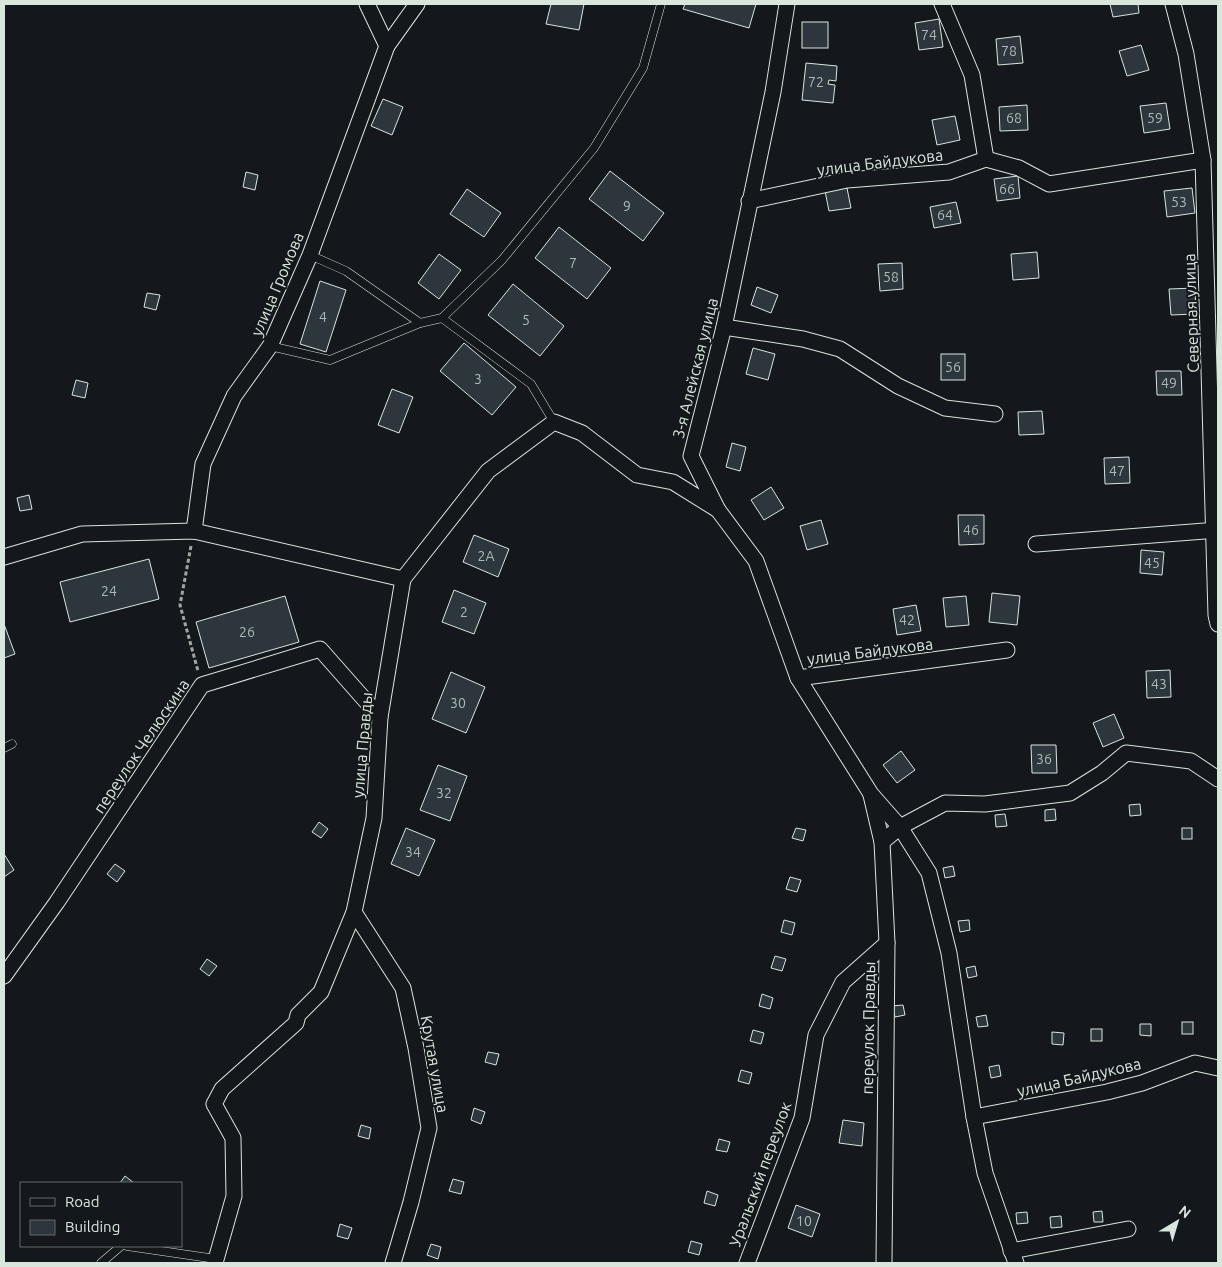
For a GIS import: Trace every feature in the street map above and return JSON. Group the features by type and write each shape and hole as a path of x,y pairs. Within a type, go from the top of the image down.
{"street":[{"path":"367,4 387,46"},
{"name":"улица Громова","path":"194,531 203,464 234,396 270,346 310,255 387,46 416,4"},
{"name":"3-я Алейская улица","path":"718,510 691,456 724,327 773,92 787,4"},
{"path":"942,4 972,75 986,159 1019,168 1049,184 1204,160"},
{"name":"Северная улица","path":"1173,4 1186,54 1204,160 1215,402 1216,615 1218,624"},
{"name":"улица Байдукова","path":"749,201 847,180 949,172 986,159"},
{"path":"724,327 803,339 840,349 898,386 945,408 996,414"},
{"path":"4,557 82,534 194,531 403,579 488,471 554,422 582,433 637,475 673,482 718,510 756,561 798,678"},
{"path":"1036,544 1216,530"},
{"name":"улица Правды","path":"216,1261 234,1196 233,1138 214,1104 222,1089 296,1023 298,1015 321,992 354,912 374,818 380,717 403,579"},
{"name":"переулок Челюскина","path":"4,976 57,902 202,685 320,649 380,717"},
{"name":"улица Байдукова","path":"1007,650 798,678 871,794 900,827 929,873 949,953 974,1117 986,1173 1014,1257 1128,1230"},
{"path":"882,842 900,827 945,803 985,804 1070,793 1102,773 1126,753 1191,761 1218,779"},
{"name":"переулок Правды","path":"871,794 882,842 886,944 884,1263"},
{"name":"Крутая улица","path":"354,912 403,988 416,1048 429,1128 411,1202 393,1263"},
{"name":"Уральский переулок","path":"747,1263 802,1118 816,1035 843,982 886,944"},
{"name":"улица Байдукова","path":"974,1117 1107,1092 1142,1083 1195,1062 1218,1068"}],"lane":[{"path":"270,346 330,360 420,323 442,318 502,260 594,148 643,68 661,4"},
{"path":"310,255 346,271 420,323"},
{"path":"442,318 531,384 554,422"},
{"path":"4,748 12,744"},
{"path":"101,1263 120,1247"},
{"path":"132,1247 216,1261"}],"path":[{"path":"194,531 180,605 202,685"}],"building":[{"path":"551,4 584,4 579,30 546,24"},
{"path":"685,4 756,4 749,28 683,9"},
{"path":"1110,4 1138,4 1139,13 1113,17"},
{"path":"939,19 943,47 919,50 915,23"},
{"path":"802,22 828,22 828,48 802,48"},
{"path":"1020,36 1023,63 998,65 996,39"},
{"path":"1141,45 1149,70 1127,76 1119,51"},
{"path":"806,63 837,66 836,81 829,80 828,84 835,85 833,103 802,100"},
{"path":"383,99 403,107 392,135 371,126"},
{"path":"1166,103 1170,129 1144,133 1140,106"},
{"path":"1027,105 1028,130 1000,131 999,107"},
{"path":"955,116 960,140 937,145 932,120"},
{"path":"610,171 664,213 643,241 589,199"},
{"path":"246,172 258,175 255,190 243,187"},
{"path":"1018,176 1020,198 997,201 994,179"},
{"path":"847,188 851,208 829,211 825,191"},
{"path":"1192,188 1195,213 1167,217 1164,191"},
{"path":"467,189 501,213 484,237 450,214"},
{"path":"956,202 961,223 934,228 930,207"},
{"path":"559,227 611,268 587,299 535,258"},
{"path":"1037,252 1039,278 1013,280 1011,254"},
{"path":"439,254 461,270 439,299 418,283"},
{"path":"902,263 903,289 880,291 878,264"},
{"path":"320,281 346,290 326,352 300,344"},
{"path":"513,284 564,326 540,356 488,315"},
{"path":"757,287 778,295 771,313 751,305"},
{"path":"1195,288 1196,314 1171,315 1169,289"},
{"path":"147,293 160,295 156,310 144,307"},
{"path":"464,343 516,387 492,415 440,371"},
{"path":"753,348 775,354 768,380 746,374"},
{"path":"941,354 965,354 965,380 941,380"},
{"path":"1156,371 1181,371 1182,395 1157,395"},
{"path":"76,380 88,383 85,398 72,395"},
{"path":"392,389 413,397 399,433 378,425"},
{"path":"1042,411 1044,434 1019,435 1018,412"},
{"path":"732,443 746,447 740,471 726,467"},
{"path":"1129,457 1130,483 1105,484 1104,458"},
{"path":"771,487 784,508 764,520 751,500"},
{"path":"29,495 32,509 20,511 17,498"},
{"path":"958,515 984,515 984,544 959,545"},
{"path":"821,520 828,544 807,550 800,526"},
{"path":"474,535 509,549 498,577 463,562"},
{"path":"1141,550 1164,552 1162,575 1140,573"},
{"path":"149,559 159,599 70,622 60,582"},
{"path":"454,590 486,603 474,634 442,622"},
{"path":"992,593 1020,596 1017,625 989,622"},
{"path":"285,596 299,642 209,668 196,622"},
{"path":"966,596 969,625 946,627 943,598"},
{"path":"916,605 921,631 897,635 893,609"},
{"path":"4,624 15,654 4,658"},
{"path":"1170,670 1171,697 1147,698 1146,671"},
{"path":"451,672 485,687 466,733 432,719"},
{"path":"1114,714 1124,738 1103,747 1093,723"},
{"path":"1031,745 1056,745 1057,773 1032,773"},
{"path":"901,751 915,770 897,783 883,765"},
{"path":"438,765 467,776 450,821 420,810"},
{"path":"1140,804 1141,815 1130,816 1129,805"},
{"path":"1055,809 1056,820 1045,821 1045,810"},
{"path":"1005,814 1007,826 996,827 995,815"},
{"path":"319,822 328,829 321,838 312,832"},
{"path":"406,828 435,840 419,876 391,864"},
{"path":"796,828 806,830 803,841 792,838"},
{"path":"1182,828 1192,828 1192,839 1182,839"},
{"path":"4,854 14,870 4,877"},
{"path":"115,864 125,871 117,882 107,874"},
{"path":"953,866 955,876 945,878 943,868"},
{"path":"790,877 801,880 797,892 786,889"},
{"path":"784,920 795,923 792,935 781,932"},
{"path":"969,920 970,930 960,932 958,921"},
{"path":"775,956 786,959 782,971 771,968"},
{"path":"207,959 217,966 209,976 200,969"},
{"path":"975,966 977,976 968,978 966,968"},
{"path":"762,994 773,998 770,1009 759,1006"},
{"path":"903,1005 905,1015 895,1017 892,1006"},
{"path":"986,1015 988,1026 978,1027 976,1017"},
{"path":"1182,1022 1193,1022 1193,1034 1182,1034"},
{"path":"1140,1024 1151,1024 1151,1036 1140,1035"},
{"path":"1091,1029 1102,1029 1102,1041 1091,1041"},
{"path":"753,1030 764,1033 761,1044 750,1041"},
{"path":"1052,1032 1064,1033 1063,1045 1052,1044"},
{"path":"488,1052 499,1054 496,1065 485,1062"},
{"path":"999,1065 1001,1076 991,1078 989,1067"},
{"path":"741,1070 752,1073 749,1084 738,1081"},
{"path":"474,1108 485,1112 481,1124 471,1120"},
{"path":"843,1120 864,1123 862,1146 839,1143"},
{"path":"361,1125 371,1128 369,1139 358,1136"},
{"path":"719,1139 730,1142 727,1152 716,1150"},
{"path":"125,1176 133,1182 121,1182"},
{"path":"453,1179 464,1182 461,1194 449,1191"},
{"path":"707,1191 718,1195 715,1206 704,1203"},
{"path":"796,1205 820,1214 812,1237 788,1228"},
{"path":"1102,1211 1103,1222 1094,1222 1093,1212"},
{"path":"1027,1212 1028,1223 1017,1224 1016,1213"},
{"path":"1061,1216 1062,1227 1051,1228 1050,1217"},
{"path":"340,1224 352,1228 348,1239 337,1236"},
{"path":"691,1241 702,1244 699,1255 688,1252"},
{"path":"431,1244 441,1247 438,1259 427,1255"}]}
